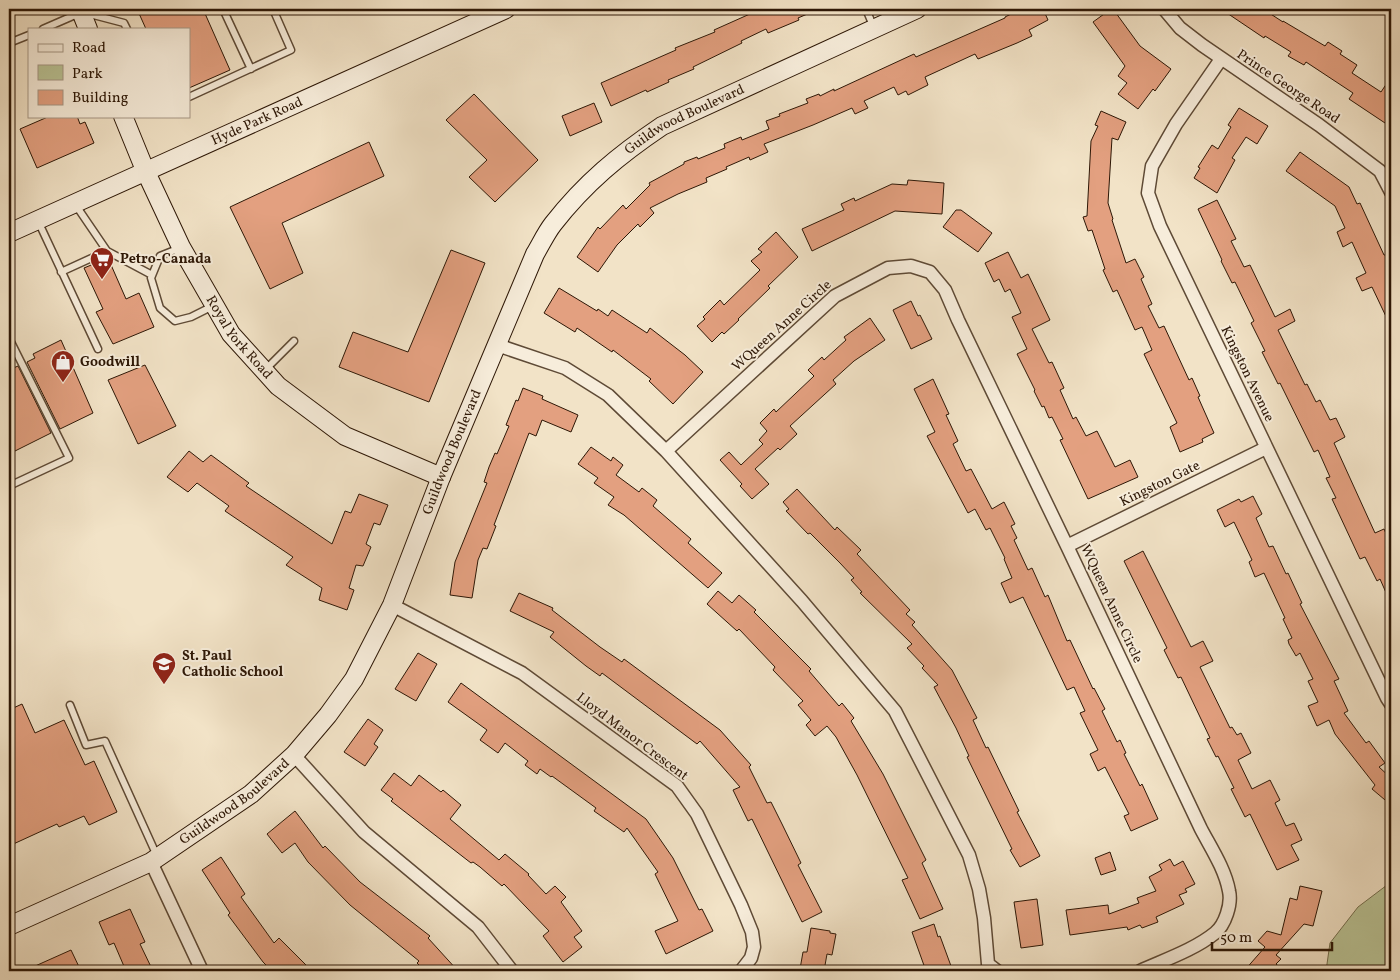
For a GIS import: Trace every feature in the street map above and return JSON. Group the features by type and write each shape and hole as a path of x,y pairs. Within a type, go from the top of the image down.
{"street":[{"name":"Hyde Park Road","path":"9,232 506,9"},
{"name":"Guildwood Boulevard","path":"9,926 155,859 251,794 294,755 328,715 354,679 392,605 441,477 535,254 552,226 589,182 627,149 662,126 917,9"},
{"name":"Prince George Road","path":"1164,9 1180,28 1221,59 1319,125 1380,171 1391,192"},
{"path":"81,10 88,28"},
{"name":"Kingston Avenue","path":"1221,59 1176,124 1152,166 1148,193 1160,226 1386,698 1391,704"},
{"name":"Royal York Road","path":"124,118 145,170 181,247 231,334 278,386 345,436 441,477"},
{"name":"WQueen Anne Circle","path":"666,451 834,296 888,268 912,266 930,272 945,290 1200,828 1223,871 1230,893 1227,914 1216,932 1194,946 1140,971"},
{"path":"497,344 565,368 608,395 666,451 802,601 895,711 969,855 979,889 984,918 988,964 997,971"},
{"name":"Kingston Gate","path":"1067,546 1266,448"},
{"name":"Lloyd Manor Crescent","path":"392,605 522,673 678,786 697,814 742,905 752,932 754,947 751,958 741,971"},
{"path":"294,755 364,832 478,927 512,971"},
{"path":"155,859 202,971"}],"lane":[{"path":"223,9 251,69"},
{"path":"190,97 291,50 273,9"},
{"path":"866,9 874,28"},
{"path":"44,28 81,10 124,23 126,28"},
{"path":"9,43 28,35"},
{"path":"74,202 107,251 152,275"},
{"path":"37,219 98,349"},
{"path":"181,247 160,256 152,275 151,278 160,308 175,321 191,317 214,305"},
{"path":"61,272 107,251"},
{"path":"9,338 69,458 9,486"},
{"path":"264,370 294,341"},
{"path":"70,705 86,745 106,741 155,859"}],"green space":[{"path":"1391,882 1391,971 1326,971 1330,943 1358,907"}],"building":[{"path":"137,9 203,9 230,70 190,88 190,28 146,28"},
{"path":"761,9 819,9 768,33 766,29 693,67 694,69 668,80 669,82 611,106 601,83 676,50 675,48 715,32 714,30"},
{"path":"1021,9 1043,9 1048,20 1029,30 1032,36 1017,43 978,59 975,54 925,77 928,85 908,95 906,91 898,95 894,87 864,101 868,108 855,114 852,108 764,144 768,152 750,160 749,157 726,167 727,169 706,178 707,182 650,208 654,213 640,227 638,224 617,245 598,272 577,257 598,227 600,229 623,205 626,209 650,185 649,183 684,164 684,162 697,157 698,159 725,148 724,144 741,137 742,140 769,129 766,121 808,103 806,99 819,94 820,96 834,89 834,91 914,54 916,57 1005,18"},
{"path":"1113,9 1140,46 1171,69 1155,91 1153,89 1138,109 1118,94 1127,83 1118,76 1125,66 1093,22"},
{"path":"1221,9 1263,9 1325,46 1328,42 1342,51 1340,54 1357,65 1352,73 1381,92 1391,77 1391,127 1349,99 1353,93 1306,62 1304,65 1288,56 1291,52 1265,36 1264,38"},
{"path":"474,94 538,160 495,202 469,177 487,160 446,120"},
{"path":"594,103 602,122 570,136 562,116"},
{"path":"1239,108 1268,126 1257,144 1246,137 1232,158 1235,160 1217,193 1194,178 1200,168 1198,167 1212,145 1218,149 1231,127 1228,125"},
{"path":"1101,111 1126,122 1118,140 1112,138 1108,203 1126,263 1135,259 1144,277 1141,279 1152,304 1148,306 1159,328 1164,326 1189,380 1192,378 1214,433 1202,439 1203,442 1180,452 1170,427 1177,423 1144,354 1152,350 1142,327 1135,330 1117,290 1113,292 1103,270 1105,269 1092,230 1088,231 1083,217 1087,216 1091,141 1098,126 1095,125"},
{"path":"45,118 78,118 80,124 85,122 94,143 37,168 20,129"},
{"path":"369,142 384,176 282,223 303,273 270,289 230,207"},
{"path":"1300,152 1349,187 1357,204 1360,203 1391,268 1391,327 1372,287 1362,291 1356,278 1366,273 1352,242 1343,247 1337,232 1345,228 1335,206 1286,171"},
{"path":"908,180 944,183 942,214 895,211 812,251 802,229 844,210 841,204 854,198 855,201 892,184 907,185"},
{"path":"1217,200 1236,239 1231,241 1244,267 1250,265 1275,317 1290,309 1295,321 1278,330 1305,385 1307,384 1316,402 1320,400 1330,420 1336,418 1345,437 1334,443 1375,533 1384,529 1391,544 1391,604 1380,579 1377,581 1365,557 1360,559 1332,499 1336,498 1326,478 1330,477 1318,450 1314,452 1280,383 1278,384 1262,352 1265,351 1251,323 1254,321 1235,282 1232,283 1221,261 1198,209"},
{"path":"956,210 961,210 992,233 978,252 943,227"},
{"path":"776,232 798,257 768,286 770,288 739,320 712,342 697,326 720,300 724,305 760,270 751,261 762,252 758,249"},
{"path":"451,250 485,263 429,402 339,367 353,332 408,352"},
{"path":"1008,252 1021,278 1028,274 1050,320 1032,329 1049,363 1052,362 1064,388 1060,390 1073,419 1076,417 1086,436 1097,431 1115,467 1130,460 1138,477 1088,499 1060,440 1063,439 1052,417 1049,418 1044,406 1042,407 1017,354 1027,349 1012,317 1021,313 1010,289 1005,292 999,279 994,282 985,263"},
{"path":"108,258 126,299 139,293 154,327 113,344 96,312 103,309 84,268"},
{"path":"559,288 608,316 612,310 647,333 650,328 685,355 703,372 673,404 649,381 651,379 613,350 612,352 577,328 575,332 544,313"},
{"path":"911,301 932,339 911,349 893,310"},
{"path":"870,318 885,340 854,361 833,380 836,384 790,426 797,434 755,469 769,484 752,499 740,486 742,484 720,460 729,452 741,465 763,444 759,440 767,431 760,423 774,409 776,412 814,376 808,370 822,357 824,360 846,340 844,337"},
{"name":"Goodwill","path":"61,340 93,413 60,429 27,362 35,358 33,354"},
{"path":"145,365 176,426 138,444 108,380"},
{"path":"18,366 51,433 9,454 9,370"},
{"path":"933,379 949,414 946,415 958,441 953,444 966,471 971,469 992,509 1004,502 1015,524 1011,526 1017,538 1014,540 1028,570 1032,568 1045,597 1048,595 1067,641 1070,640 1093,689 1105,709 1102,711 1117,742 1120,740 1126,753 1124,754 1140,786 1142,784 1158,819 1131,831 1124,816 1129,814 1105,767 1098,771 1090,754 1098,750 1080,713 1085,711 1074,687 1067,690 1023,597 1010,603 1001,583 1012,578 1005,558 990,528 986,530 975,509 968,513 927,436 935,432 914,389"},
{"path":"523,388 543,396 542,399 578,415 571,432 542,420 536,436 529,433 494,525 496,526 487,549 483,548 478,560 472,598 450,595 455,562 487,483 484,482 489,467 495,453 497,454 509,426 506,425"},
{"path":"591,447 611,461 613,457 623,465 616,475 639,492 642,488 657,500 653,506 691,539 688,543 722,573 708,588 624,515 608,505 614,497 594,483 598,478 578,464"},
{"path":"189,451 203,462 211,455 249,483 246,486 332,544 345,511 351,513 359,494 388,505 380,525 374,523 366,544 371,547 363,566 356,565 349,588 354,590 347,610 319,600 322,588 286,565 293,557 225,511 229,506 197,483 188,492 167,477"},
{"path":"797,489 835,530 837,527 861,550 857,554 910,610 906,614 915,622 912,625 952,670 977,718 973,720 986,748 988,747 1019,811 1017,812 1040,856 1020,867 1010,850 1012,849 967,757 969,756 956,728 934,687 938,685 907,648 912,644 860,593 862,592 851,580 854,578 840,563 786,511 789,509 783,502"},
{"path":"1253,496 1262,514 1256,518 1269,547 1273,546 1286,574 1288,573 1302,603 1300,604 1339,679 1334,681 1348,711 1344,713 1366,743 1369,741 1385,763 1379,767 1391,778 1391,805 1372,789 1375,785 1335,734 1329,720 1317,726 1308,706 1318,702 1308,681 1313,679 1300,653 1296,656 1289,644 1288,640 1292,638 1283,619 1285,618 1264,573 1255,577 1249,562 1252,560 1234,522 1225,527 1217,510 1239,499 1241,502"},
{"path":"1143,551 1191,647 1203,641 1213,661 1200,667 1230,728 1232,727 1237,735 1241,733 1251,753 1238,760 1252,789 1270,780 1280,800 1275,803 1286,826 1294,823 1302,840 1291,845 1299,860 1277,870 1250,814 1245,817 1231,789 1234,788 1207,739 1210,738 1181,677 1178,678 1164,650 1167,648 1124,561"},
{"path":"718,591 732,603 739,595 756,610 754,612 811,669 809,671 839,706 842,703 854,718 851,721 883,774 926,860 922,863 943,909 920,919 902,880 908,878 836,737 827,726 815,736 806,725 811,720 798,705 803,701 773,670 775,667 739,629 737,631 707,604"},
{"path":"519,593 553,608 552,610 600,647 622,662 624,659 720,730 751,765 749,767 767,803 771,802 801,863 798,865 822,912 802,922 752,819 748,821 733,790 740,787 700,741 697,744 602,673 600,676 586,666 550,637 554,632 510,611"},
{"path":"418,653 437,664 416,701 395,689"},
{"path":"461,683 646,819 673,858 699,910 702,909 713,931 666,954 655,931 678,921 655,874 658,872 627,828 624,832 594,811 596,808 552,776 540,769 537,774 525,765 528,761 505,743 498,753 480,740 487,730 448,702"},
{"path":"22,704 35,733 64,720 85,765 94,761 117,812 89,825 84,816 59,827 57,824 9,846 9,710"},
{"path":"368,719 383,730 374,744 378,747 365,766 344,752"},
{"path":"394,773 411,786 419,775 441,792 443,790 461,805 450,819 499,860 505,854 529,874 546,894 555,886 566,897 561,902 582,931 574,937 582,947 563,962 543,936 549,931 504,884 502,886 480,867 473,862 471,863 391,801 393,799 381,790"},
{"path":"295,811 323,848 325,846 360,882 430,936 428,938 458,971 425,971 417,963 419,961 350,905 308,862 295,843 282,853 267,834"},
{"path":"1110,852 1116,870 1101,875 1095,858"},
{"path":"221,857 245,894 241,897 274,943 279,938 312,971 272,971 263,962 228,915 230,913 202,870"},
{"path":"1170,859 1174,866 1183,861 1195,884 1185,889 1187,892 1179,895 1184,904 1156,917 1158,922 1142,928 1140,925 1128,930 1127,927 1070,935 1066,910 1108,905 1109,914 1139,903 1137,898 1156,891 1149,877 1162,870 1159,865"},
{"path":"1300,886 1322,891 1313,926 1304,924 1276,955 1281,959 1276,964 1284,971 1244,971 1265,947 1258,941 1267,931 1281,935 1290,898 1297,900"},
{"path":"1037,899 1043,945 1021,948 1014,902"},
{"path":"130,909 145,942 140,944 153,971 126,971 114,943 109,945 99,922"},
{"path":"934,924 951,966 937,971 926,971 912,932"},
{"path":"811,928 830,931 830,933 836,934 832,955 827,954 824,971 800,969 803,952 807,952"},
{"path":"71,950 81,971 24,971"}],"place":[{"name":"Petro-Canada","path":"102,280"},
{"name":"Goodwill","path":"63,383"},
{"name":"St. Paul Catholic School","path":"164,685"}]}
